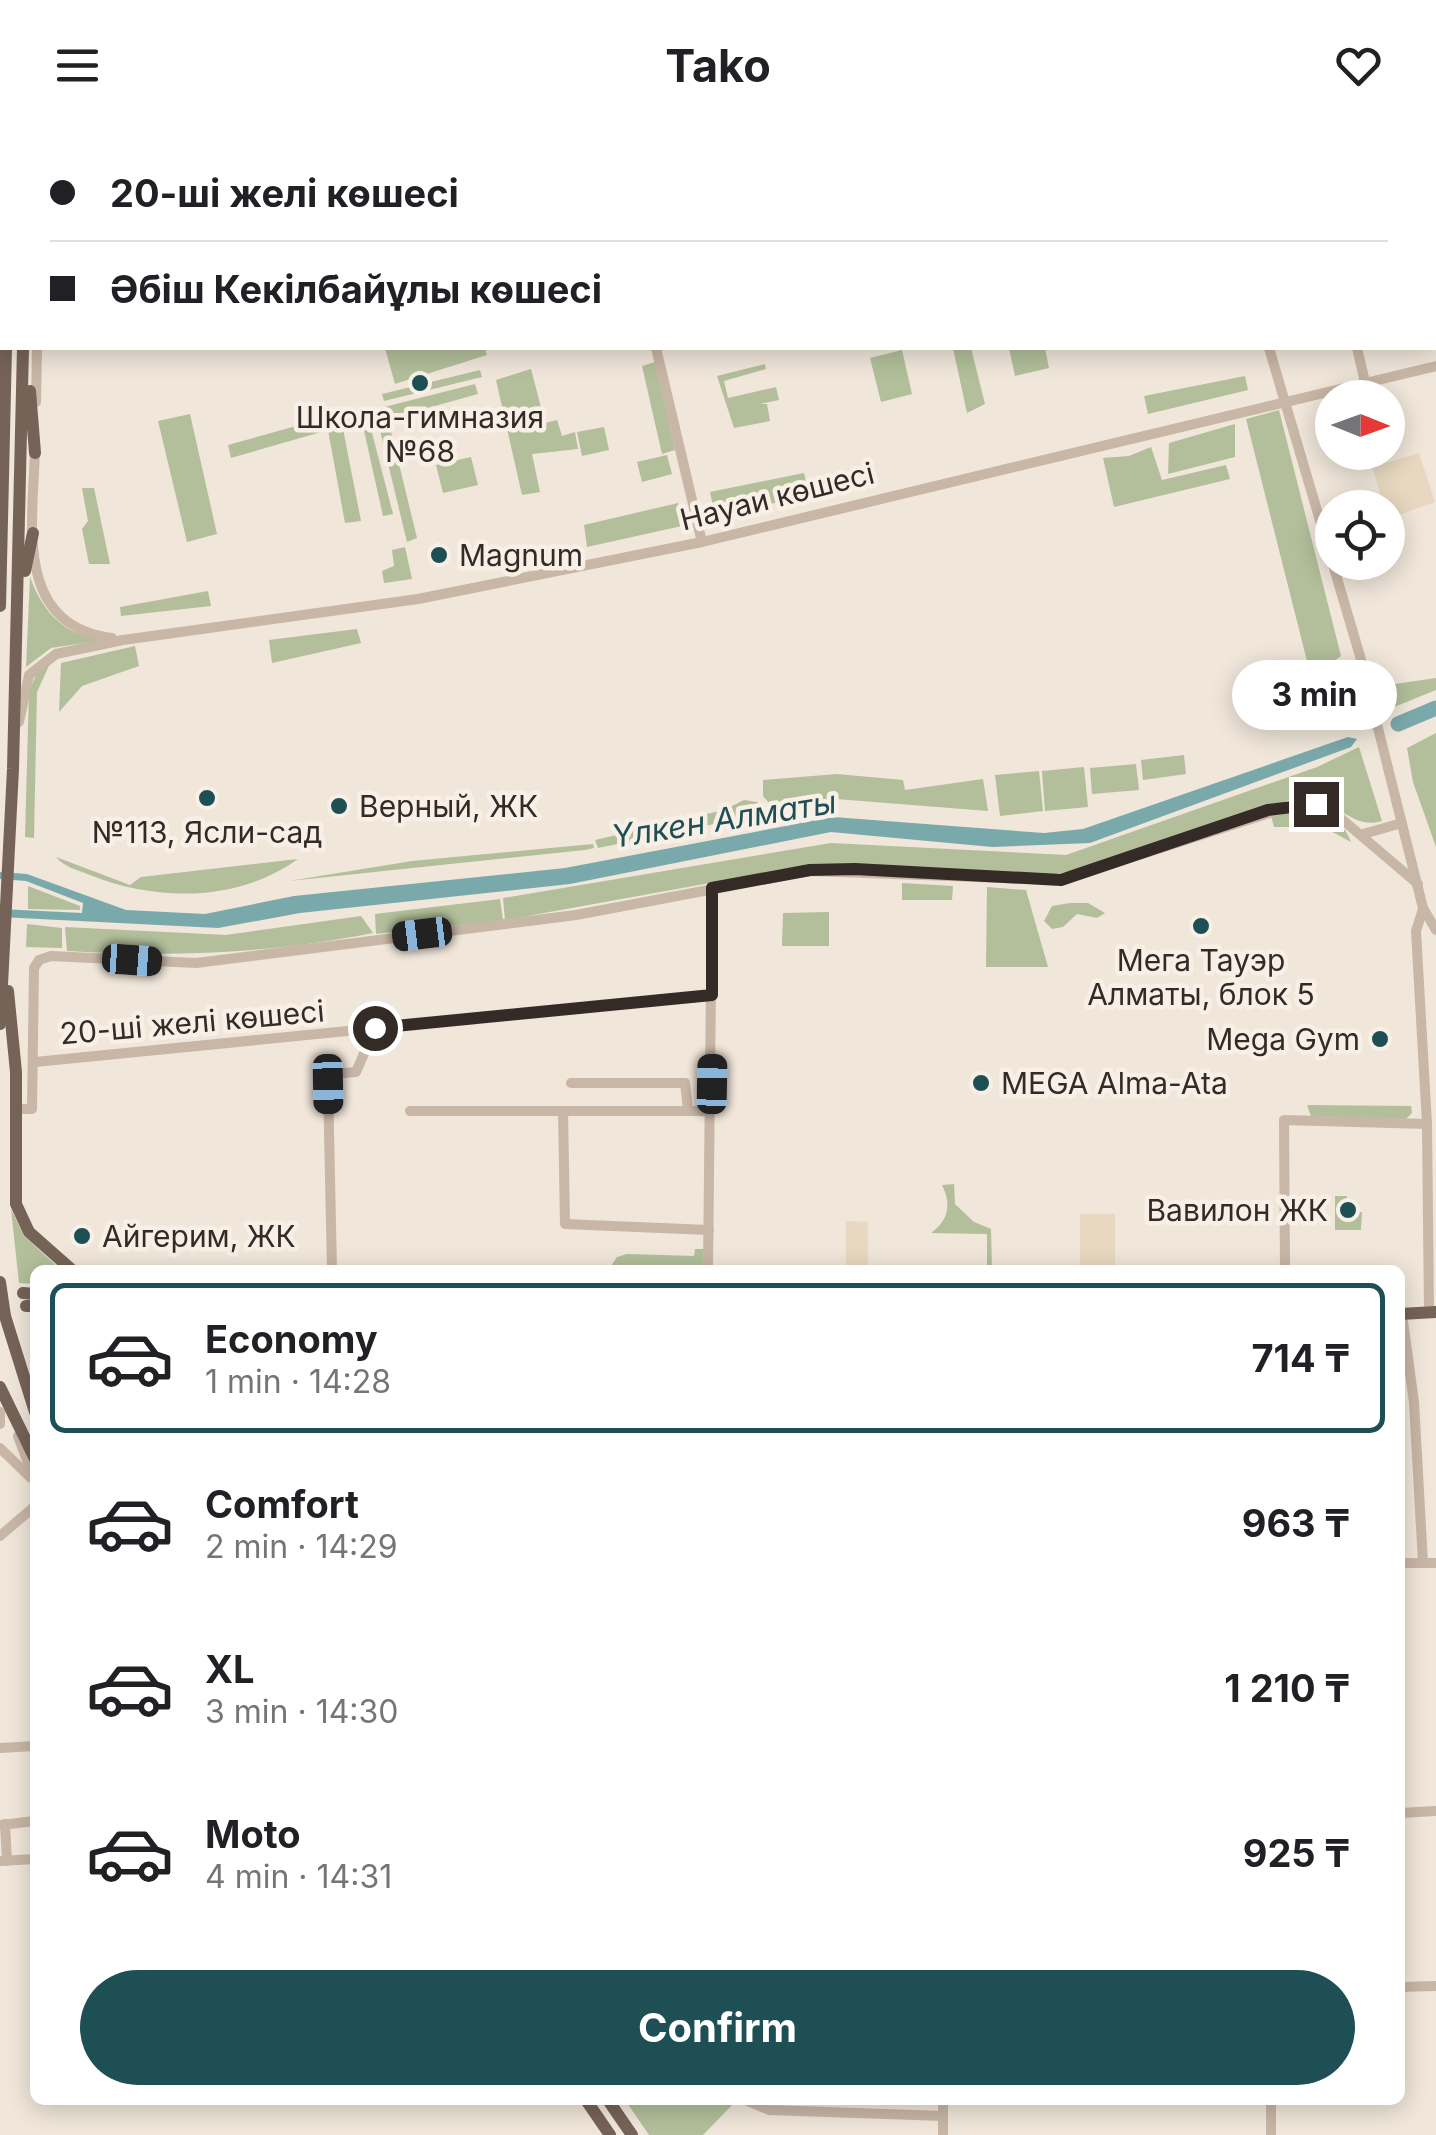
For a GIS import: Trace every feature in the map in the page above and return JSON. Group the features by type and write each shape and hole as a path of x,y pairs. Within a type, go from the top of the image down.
{"main road":[{"path":"0,606 6,350"},
{"path":"25,350 35,453"},
{"path":"0,1024 14,769 25,350"},
{"path":"19,603 33,533"},
{"path":"3,951 13,1031 13,1186 22,1220 38,1242 66,1265"},
{"path":"0,1282 5,1316 30,1400"},
{"path":"1405,1314 1432,1312"},
{"path":"22,1381 30,1395"},
{"path":"0,1388 4,1418 30,1452"},
{"path":"589,2105 610,2135"},
{"path":"611,2105 632,2135"}],"street":[{"name":"Науаи көшесі","path":"37,350 33,533 38,578 52,610 76,629 123,640"},
{"path":"656,350 702,542"},
{"path":"1270,350 1349,623 1423,908 1434,929"},
{"path":"1358,350 1365,380"},
{"name":"Науаи көшесі","path":"1375,380 1436,366"},
{"name":"Науаи көшесі","path":"14,769 23,693 36,666 56,654 123,640 418,599 702,542 1315,394"},
{"path":"14,1110 32,1109 34,968 39,960 50,956 196,964 576,915 810,870 1061,880 1298,804 1331,810 1418,884"},
{"path":"1363,834 1401,819"},
{"path":"1390,859 1409,852"},
{"path":"708,1265 712,888"},
{"path":"1423,908 1416,930 1432,1312"},
{"name":"20-ші желі көшесі","path":"35,1062 712,995"},
{"path":"332,1265 328,1084 334,1074 356,1072 375,1028"},
{"path":"1419,1042 1436,1041"},
{"path":"571,1083 685,1083 688,1110"},
{"path":"410,1111 711,1111"},
{"path":"564,1111 565,1224 709,1230"},
{"path":"1285,1265 1284,1120 1427,1124"},
{"path":"1405,1341 1414,1402 1423,1563"},
{"path":"4,1418 30,1472"},
{"path":"0,1448 30,1477"},
{"path":"0,1536 30,1510"},
{"path":"1405,1563 1436,1563"},
{"path":"0,1748 30,1746"},
{"path":"1405,1814 1436,1811"},
{"path":"30,1822 2,1824 4,1861 30,1859"},
{"path":"1405,1987 1436,1986"},
{"path":"801,2105 943,2116"},
{"path":"943,2135 944,2105"},
{"path":"1271,2105 1271,2135"}],"green space":[{"path":"386,350 486,350 487,355 395,384"},
{"path":"902,350 912,394 881,402 870,358"},
{"path":"953,350 972,350 985,404 967,413"},
{"path":"1009,350 1045,350 1049,368 1015,376"},
{"path":"655,362 675,450 662,454 642,366"},
{"path":"765,364 766,369 724,381 728,398 776,387 779,400 760,404 767,404 770,421 734,428 717,376"},
{"path":"531,369 545,423 557,420 562,436 575,432 578,449 532,454 540,492 522,495 496,380"},
{"path":"480,370 482,377 384,401 382,394"},
{"path":"1245,376 1248,390 1148,414 1144,396"},
{"path":"475,384 478,394 388,419 417,538 407,542 378,422 387,420 384,407"},
{"path":"357,409 360,421 331,430 343,429 361,521 345,523 328,430 231,458 228,445"},
{"path":"1279,410 1315,553 1315,580 1322,580 1341,656 1325,668 1308,665 1246,419"},
{"path":"190,414 217,534 187,542 158,421"},
{"path":"1235,424 1235,457 1168,474 1169,443"},
{"path":"370,425 393,514 383,516 363,426"},
{"path":"604,427 609,450 582,456 577,432"},
{"path":"1151,447 1162,480 1226,465 1230,479 1114,507 1103,458 1129,456"},
{"path":"667,455 672,474 642,482 637,462"},
{"path":"471,457 478,485 443,493 436,465"},
{"path":"804,473 809,496 715,515 710,492"},
{"path":"82,488 94,488 110,564 89,564 82,529 88,521"},
{"path":"678,503 682,526 587,547 584,525"},
{"path":"405,547 412,579 384,583 382,571 394,566 392,550"},
{"path":"30,577 42,602 57,620 78,633 104,640 51,648 26,667"},
{"path":"208,591 211,606 121,616 120,607"},
{"path":"357,629 361,643 272,663 269,640"},
{"path":"135,646 139,666 82,686 59,712 61,663"},
{"path":"52,659 37,692 34,838 25,837 29,691 37,673"},
{"path":"1436,678 1436,690 1394,707 1388,685"},
{"path":"1436,733 1436,847 1413,782 1407,748"},
{"path":"1359,747 1382,821 1361,821 1322,801 1298,797 1107,862 1053,875 839,864 765,873 505,920 503,898 831,843 1066,855 1317,767"},
{"path":"1184,755 1186,774 1143,780 1141,760"},
{"path":"1136,764 1139,790 1092,794 1090,768"},
{"path":"1084,767 1088,807 1045,811 1042,771"},
{"path":"1039,771 1043,811 1000,816 995,775"},
{"path":"837,774 903,780 905,790 983,779 988,811 836,799 770,804 763,796 763,780"},
{"path":"744,800 757,802 772,812 598,848 595,840 724,810"},
{"path":"1298,811 1337,822 1351,842 1323,827 1274,827 1271,816"},
{"path":"593,844 594,848 585,850 289,881 412,861"},
{"path":"56,857 130,885 141,877 298,859 250,883 223,890 169,893 116,884 72,868"},
{"path":"902,883 953,886 952,900 902,900"},
{"path":"28,886 80,906 80,910 28,909"},
{"path":"987,887 1026,890 1048,967 986,967"},
{"path":"500,899 503,920 376,934 375,914"},
{"path":"1088,903 1105,913 1097,918 1077,914 1063,927 1052,929 1044,921 1052,906"},
{"path":"829,912 829,946 782,946 783,913"},
{"path":"361,916 373,933 296,946 220,952 67,951 65,927 226,935"},
{"path":"27,924 62,928 62,948 26,947"},
{"path":"1307,1105 1411,1106 1412,1113 1406,1119 1311,1116"},
{"path":"954,1184 955,1204 974,1222 991,1229 992,1265 987,1265 987,1234 931,1233 947,1212 942,1185"},
{"path":"1335,1196 1347,1196 1348,1212 1362,1212 1361,1230 1335,1230"},
{"path":"11,1209 24,1236 56,1265 30,1265 30,1284 19,1283"},
{"path":"695,1249 704,1249 703,1265 612,1265 617,1257 627,1254 694,1256"},
{"path":"628,2105 732,2105 703,2135 649,2135"}],"shaded area":[{"path":"1419,453 1435,502 1405,513 1405,490 1379,490 1373,470 1405,470 1405,457"},
{"path":"1080,1214 1115,1214 1115,1265 1080,1265"},
{"path":"846,1221 868,1222 868,1265 846,1265"}],"water":[{"path":"1348,737 1357,739 1351,747 1090,843 992,847 831,832 570,884 300,913 218,928 0,917 0,909 82,913 83,903 26,881 0,879 0,872 27,874 126,910 205,914 294,896 565,868 833,817 1044,833 1083,829"}],"waterway":[{"name":"Үлкен Алматы","path":"1398,724 1436,708"}],"place":[{"name":"Школа-гимназия №68","path":"420,383"},
{"name":"Magnum","path":"439,555"},
{"name":"№113, Ясли-сад","path":"207,798"},
{"name":"Верный, ЖК","path":"339,806"},
{"name":"Мега Тауэр Алматы, блок 5","path":"1201,926"},
{"name":"Mega Gym","path":"1380,1039"},
{"name":"MEGA Alma-Ata","path":"981,1083"},
{"name":"Вавилон ЖК","path":"1348,1210"},
{"name":"Айгерим, ЖК","path":"82,1236"}],"route":[{"path":"375,1028 712,995 708,914 712,888 810,870 1061,880 1268,810 1316,804"}]}
